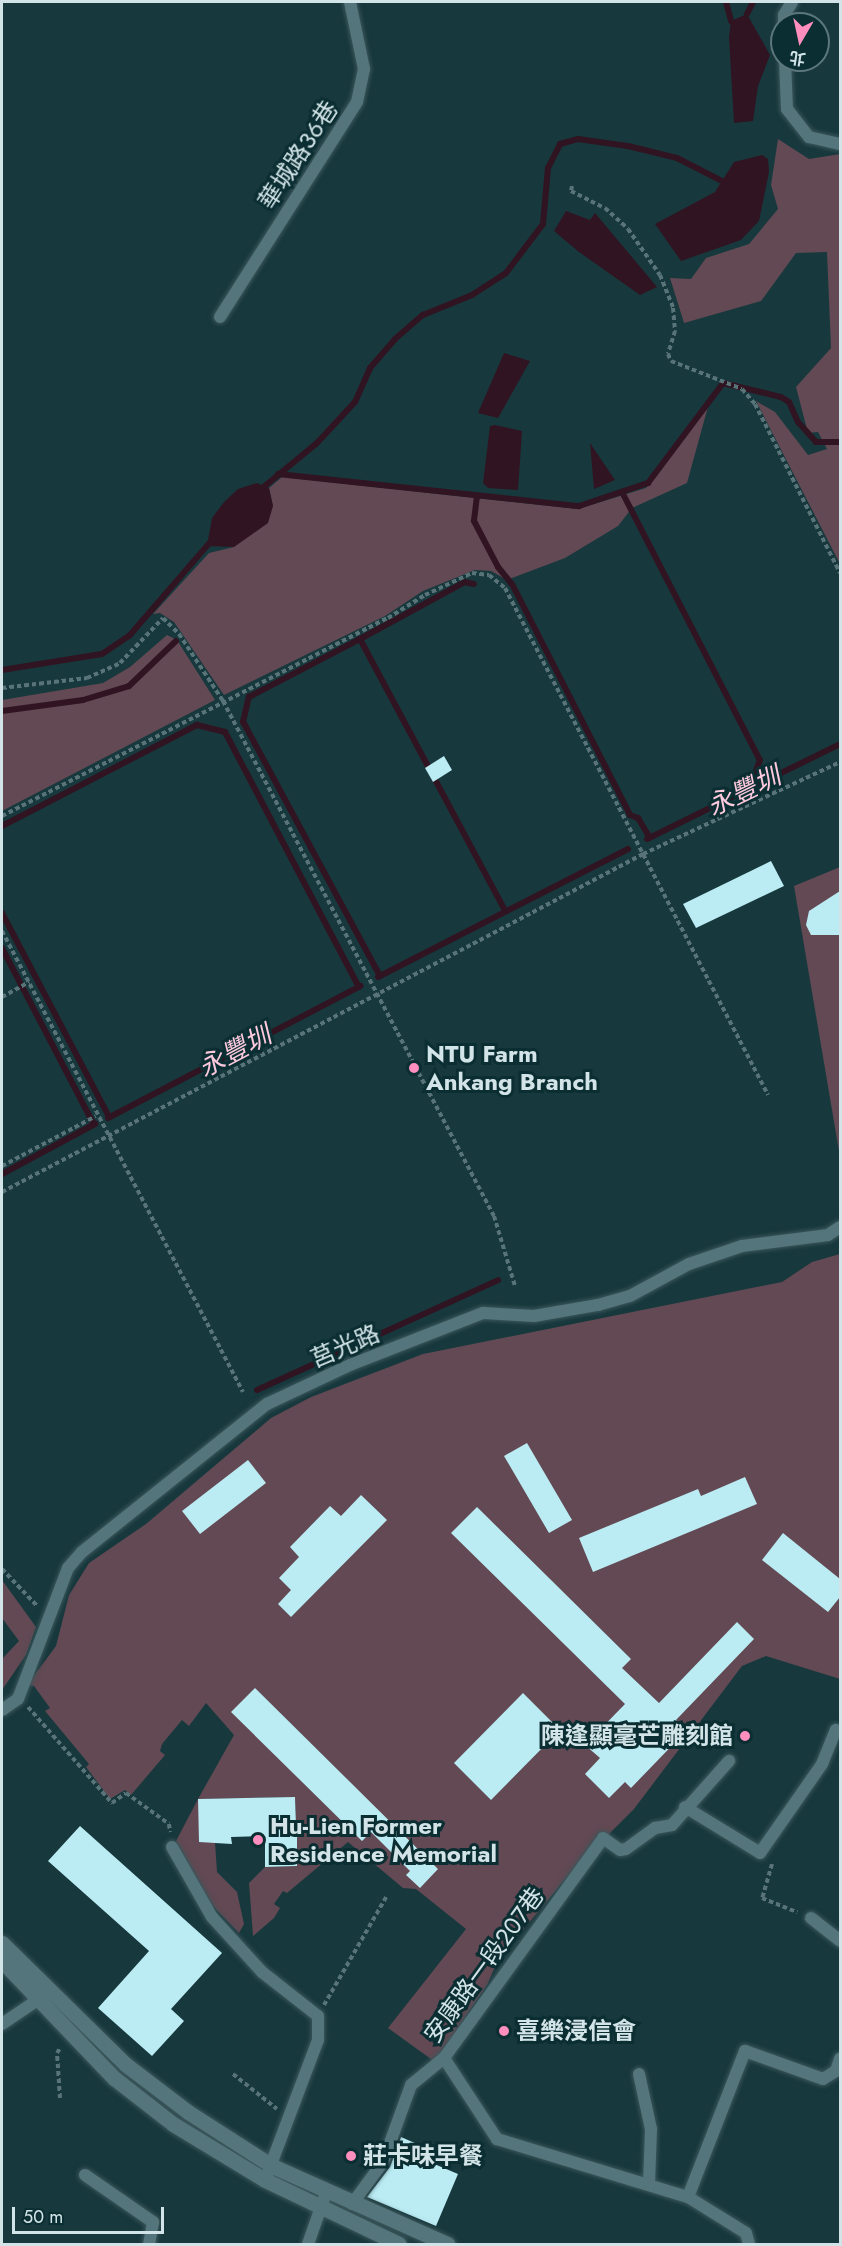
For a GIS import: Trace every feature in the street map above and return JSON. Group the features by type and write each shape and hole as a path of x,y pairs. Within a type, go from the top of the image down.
{"main road":[{"path":"2,1943 125,2064 188,2112 272,2166 326,2193 447,2244"},
{"path":"2,1961 36,2001 114,2079 173,2124 265,2180 319,2209 399,2244"}],"lane":[{"name":"華城路36巷","path":"220,317 357,102 364,69 350,2"},
{"path":"785,72 787,109 809,137 840,144"},
{"name":"莒光路","path":"2,1710 18,1699 68,1568 82,1552 267,1404 483,1313 534,1316 598,1305 630,1296 689,1264 742,1246 828,1235 840,1227"},
{"path":"729,1761 685,1806 760,1853 822,1764 836,1730"},
{"name":"安康路一段207巷","path":"352,2204 384,2162 411,2085 444,2058 603,1839 620,1850 626,1849 655,1828 672,1825 685,1806"},
{"path":"172,1847 212,1917 261,1972 318,2016 318,2040 265,2180"},
{"path":"811,1918 840,1941"},
{"path":"2,2024 36,2001"},
{"path":"688,2197 745,2050 823,2079 836,2071 840,2059"},
{"path":"444,2058 496,2139 582,2168 649,2184 688,2197 746,2233 748,2244"},
{"path":"639,2074 651,2129 649,2184"},
{"path":"85,2175 153,2222 149,2244"},
{"path":"308,2244 326,2193"}],"path":[{"path":"572,186 571,191 605,208 628,230 660,275 673,308 675,331 668,354 671,362 732,384 755,404 840,573"},
{"path":"2,816 472,573 489,574 505,588 768,1095"},
{"path":"2,688 87,678 120,663 162,618 179,634 223,701 494,1216 515,1286"},
{"path":"2,1192 643,854 840,762"},
{"path":"2,931 96,1116 243,1392"},
{"path":"2,997 29,982"},
{"path":"2,1166 96,1116"},
{"path":"2,1569 49,1618"},
{"path":"40,1716 112,1803 126,1793 169,1824 172,1847"},
{"path":"760,1853 773,1861 762,1898 811,1918"},
{"path":"318,2016 386,1897"},
{"path":"60,2098 57,2053 68,2032"},
{"path":"233,2074 290,2118"}],"shaded area":[{"path":"747,14 770,55 758,86 753,121 734,123 729,37 731,21"},
{"path":"778,139 809,159 840,154 840,564 756,401 775,412 808,455 827,449 818,432 808,433 796,387 831,348 827,252 796,253 761,301 684,323 670,278 691,279 706,258 749,244 778,209 771,185"},
{"path":"762,155 768,159 769,172 759,221 741,240 681,261 655,224 715,192 734,162"},
{"path":"566,211 590,220 595,213 657,287 640,295 579,252 554,231"},
{"path":"504,353 530,361 498,418 478,413"},
{"path":"709,403 687,483 632,508 618,526 565,558 507,580 491,571 475,570 423,591 385,616 224,695 174,622 160,613 153,614 209,553 234,547 273,506 269,488 282,477 578,509 646,488"},
{"path":"490,426 522,431 518,490 488,488 483,483"},
{"path":"590,443 615,480 594,489"},
{"path":"257,483 269,488 273,506 268,523 234,547 207,546 212,518 224,502 238,489"},
{"path":"167,635 177,640 215,700 2,811 2,700 103,683 130,667"},
{"path":"840,867 840,1157 794,886"},
{"path":"840,1254 840,1679 766,1656 742,1666 634,1809 572,1871 498,1960 487,1985 435,2062 388,2028 466,1929 416,1889 403,1888 348,1842 287,1893 283,1891 274,1904 280,1908 274,1918 253,1936 249,1883 265,1867 297,1866 297,1838 300,1831 296,1824 295,1797 199,1799 199,1842 215,1842 217,1872 237,1892 244,1924 239,1933 212,1905 176,1841 234,1735 206,1703 189,1726 182,1720 162,1744 160,1751 165,1755 131,1795 125,1790 110,1799 86,1767 89,1764 45,1711 50,1708 34,1686 27,1685 56,1646 69,1595 89,1563 146,1524 271,1418 311,1397 423,1354 782,1282 812,1262"},
{"path":"2,1580 36,1627 26,1655 2,1690 2,1659 19,1641 2,1618"}],"building":[{"path":"444,756 452,770 433,782 425,768"},
{"path":"771,861 784,886 696,928 683,904"},
{"path":"840,891 840,935 811,935 806,925 809,911"},
{"path":"527,1443 572,1520 549,1533 504,1456"},
{"path":"248,1460 266,1483 200,1534 182,1511"},
{"path":"745,1477 757,1504 593,1572 579,1538 698,1489 701,1496"},
{"path":"361,1495 387,1520 291,1617 278,1604 291,1590 279,1578 299,1557 290,1547 330,1506 341,1516"},
{"path":"477,1507 631,1659 622,1668 659,1703 737,1622 754,1639 676,1720 687,1730 631,1788 625,1782 609,1798 585,1774 600,1758 585,1745 625,1704 451,1533"},
{"path":"783,1533 840,1579 840,1597 828,1612 762,1560"},
{"path":"255,1688 438,1869 420,1888 406,1875 410,1871 371,1832 362,1841 231,1712"},
{"path":"523,1693 560,1730 491,1800 454,1763"},
{"path":"295,1797 296,1824 300,1831 297,1838 297,1866 265,1867 265,1836 231,1837 232,1844 199,1842 198,1799"},
{"path":"80,1826 222,1953 171,2009 184,2021 152,2056 98,2008 149,1951 48,1861"},
{"path":"401,2137 424,2147 420,2158 458,2174 436,2226 367,2197 390,2167"}],"waterway":[{"path":"726,2 731,21"},
{"path":"747,14 753,2"},
{"path":"260,490 317,443 355,402 370,368 395,339 423,315 472,295 506,273 543,224 548,168 560,144 578,139 628,146 677,158 724,182"},
{"path":"278,474 579,506 648,483 723,383 781,397 789,402 798,422 816,442 840,442"},
{"path":"622,492 760,760 756,771 761,783"},
{"path":"477,496 474,521 498,567 512,584 630,815 638,818 650,838"},
{"path":"2,670 102,654 130,635 211,541"},
{"path":"360,639 465,582 474,584"},
{"path":"380,976 243,722 249,697 360,639 505,911"},
{"path":"2,711 83,700 129,686 176,641"},
{"path":"2,826 197,725 225,732 359,987"},
{"name":"永豐圳","path":"647,839 840,744"},
{"name":"永豐圳","path":"378,977 628,849"},
{"path":"2,913 109,1117"},
{"path":"2,948 94,1125"},
{"name":"永豐圳","path":"108,1118 361,986"},
{"name":"永豐圳","path":"2,1174 95,1124"},
{"path":"257,1390 498,1280"}],"place":[{"name":"NTU Farm Ankang Branch","path":"414,1068"},
{"name":"陳逢顯毫芒雕刻館","path":"745,1736"},
{"name":"Hu-Lien Former Residence Memorial","path":"258,1840"},
{"name":"喜樂浸信會","path":"504,2031"},
{"name":"莊卡味早餐","path":"351,2156"}]}
